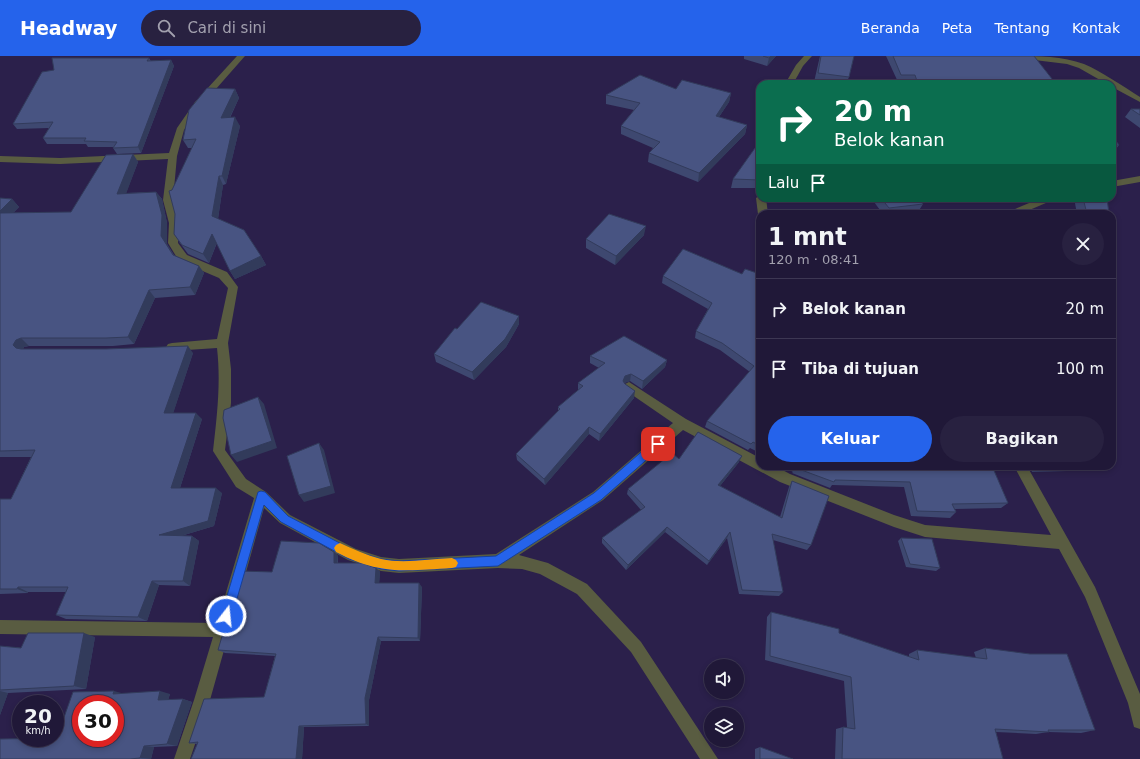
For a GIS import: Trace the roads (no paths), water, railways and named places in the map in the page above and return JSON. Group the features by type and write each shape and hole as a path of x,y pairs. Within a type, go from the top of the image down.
{"street":[{"path":"241,56 198,104 180,130 172,156 168,200 174,223 173,243 183,258 223,275 232,287 222,343 225,370 225,403 219,451 241,483 261,496 285,519 353,555 381,564 399,566 498,561 522,562 543,568 582,589 636,647 710,759"},
{"path":"791,80 800,65 808,56"},
{"path":"1018,56 1067,62 1082,66 1106,80"},
{"path":"1116,86 1140,100"},
{"path":"0,159 60,161 172,156"},
{"path":"1116,183 1140,179"},
{"path":"1021,210 1040,202"},
{"path":"160,348 222,343"},
{"path":"629,388 682,423 756,462"},
{"path":"498,561 598,496 682,423"},
{"path":"771,470 792,480 910,527 925,531 1064,543"},
{"path":"1022,470 1090,592 1136,703 1140,721"},
{"path":"182,759 202,700 261,496"},
{"path":"0,627 222,630"}]}
